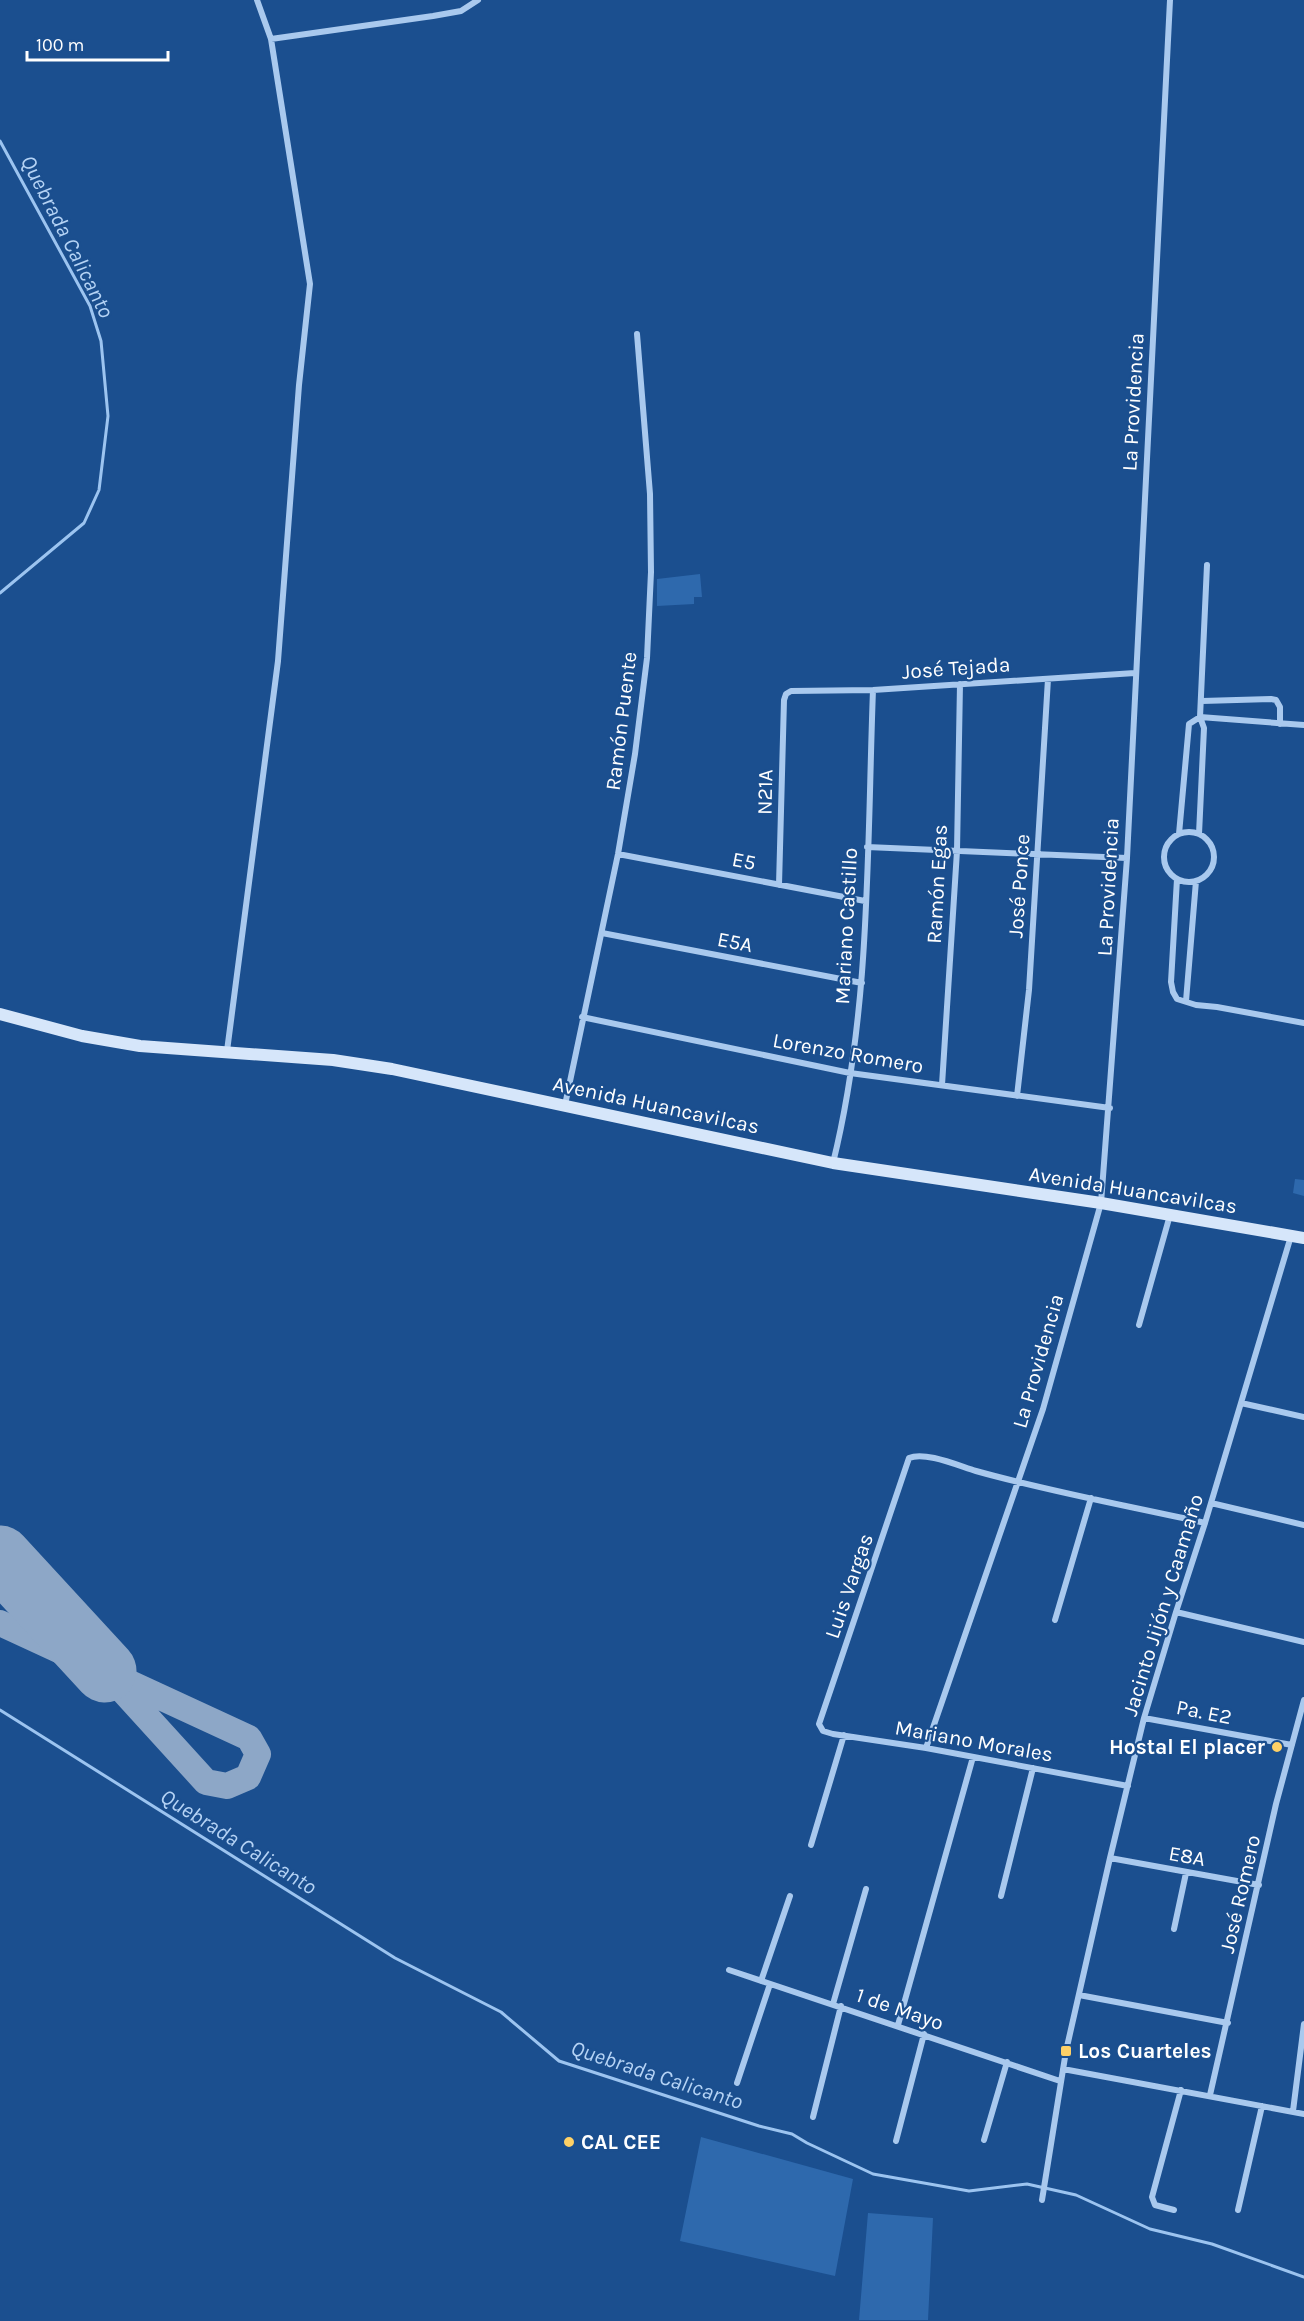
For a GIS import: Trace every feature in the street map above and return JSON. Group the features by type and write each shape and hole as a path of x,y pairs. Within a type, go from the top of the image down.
{"street":[{"path":"227,1051 278,661 299,385 310,284 271,39 257,0"},
{"path":"271,39 461,11 478,0"},
{"name":"La Providencia","path":"926,1748 1043,1409 1101,1203 1110,1108 1127,858 1170,0"},
{"name":"Ramón Puente","path":"564,1106 618,854 639,722 646,658 651,572 650,494 637,334"},
{"path":"1199,834 1204,728 1200,717 1207,565"},
{"name":"José Tejada","path":"784,700 786,694 791,691 873,690 1135,673"},
{"name":"José Ponce","path":"1017,1095 1029,990 1048,679"},
{"name":"Ramón Egas","path":"942,1085 957,851 960,684"},
{"name":"Mariano Castillo","path":"833,1163 850,1073 862,983 873,690"},
{"name":"N21A","path":"779,885 784,700"},
{"path":"1202,701 1276,700 1280,706 1280,724"},
{"path":"1179,834 1189,724 1200,717 1304,725"},
{"path":"1189,832 1199,834 1207,840 1212,849 1214,858 1211,868 1205,876 1196,881 1186,882 1177,879 1165,865 1166,847 1171,839 1179,834 1189,832"},
{"path":"867,847 1127,858"},
{"name":"E5","path":"618,854 865,901"},
{"path":"1177,879 1171,982 1173,992 1178,999 1196,1005 1304,1023"},
{"path":"1186,1001 1196,881"},
{"name":"E5A","path":"602,933 862,983"},
{"name":"Avenida Huancavilcas","path":"0,1014 82,1036 140,1046 333,1060 392,1069 833,1163 1101,1203 1304,1238"},
{"name":"Lorenzo Romero","path":"582,1017 850,1073 1110,1108"},
{"path":"1139,1325 1171,1215"},
{"name":"Jacinto Jijón y Caamaño","path":"1041,2200 1060,2081 1144,1718 1291,1236"},
{"path":"1241,1403 1304,1417"},
{"name":"Luis Vargas","path":"819,1724 909,1458 915,1456 930,1458 1017,1482"},
{"path":"1017,1482 1205,1523"},
{"path":"1055,1620 1091,1498"},
{"path":"1211,1503 1304,1525"},
{"path":"1176,1612 1304,1642"},
{"name":"José Romero","path":"1210,2095 1304,1700"},
{"name":"Pa. E2","path":"1144,1718 1292,1745"},
{"name":"Mariano Morales","path":"819,1724 823,1731 1128,1786"},
{"path":"811,1845 844,1735"},
{"path":"898,2025 973,1757"},
{"path":"1001,1896 1033,1768"},
{"name":"E8A","path":"1110,1858 1259,1885"},
{"path":"1174,1929 1186,1873"},
{"path":"833,2004 866,1889"},
{"path":"761,1981 790,1896"},
{"name":"1 de Mayo","path":"729,1970 1060,2081"},
{"path":"737,2083 770,1984"},
{"path":"1079,1995 1227,2023"},
{"path":"813,2117 841,2006"},
{"path":"1293,2111 1304,2024"},
{"path":"896,2141 924,2034"},
{"path":"984,2140 1007,2062"},
{"path":"1063,2069 1304,2114"},
{"path":"1174,2210 1155,2205 1152,2197 1181,2090"},
{"path":"1238,2210 1263,2106"}],"shaded area":[{"path":"700,574 702,597 694,597 694,604 657,606 657,579"},
{"path":"1295,1179 1304,1180 1304,1196 1293,1193"},
{"path":"701,2137 853,2179 835,2276 680,2241"},
{"path":"868,2213 933,2218 928,2320 859,2320"}],"waterway":[{"name":"Quebrada Calicanto","path":"0,141 90,306 101,341 108,416 99,490 84,523 0,593"},
{"name":"Quebrada Calicanto","path":"0,1710 395,1958 501,2012 559,2061 759,2126 792,2134 873,2174 969,2191 1027,2184 1076,2195 1150,2229 1212,2244 1304,2277"}],"taxiway":[{"path":"0,1623 249,1738 258,1754 248,1777 227,1786 206,1782 105,1671"}],"runway":[{"path":"0,1557 105,1671"}],"place":[{"name":"Hostal El placer","path":"1277,1747"},
{"name":"Los Cuarteles","path":"1066,2051"},
{"name":"CAL CEE","path":"569,2142"}]}
